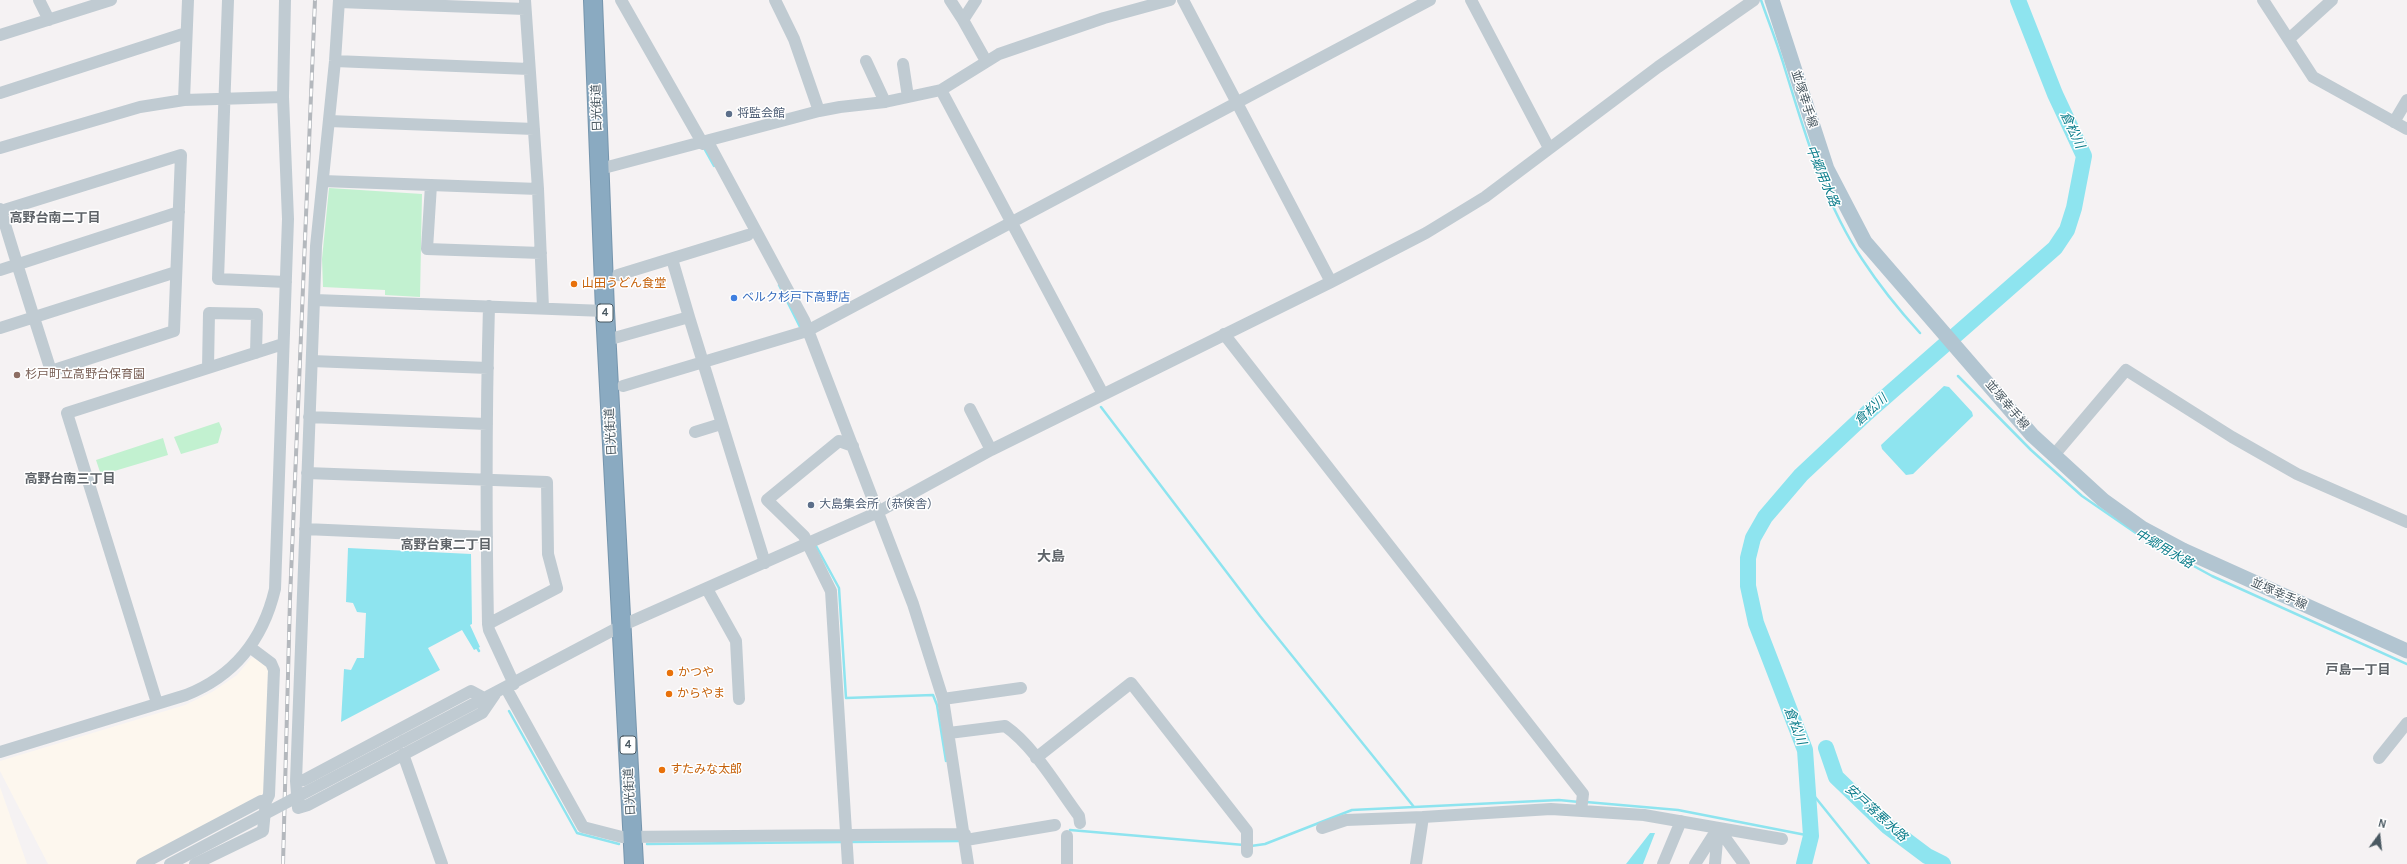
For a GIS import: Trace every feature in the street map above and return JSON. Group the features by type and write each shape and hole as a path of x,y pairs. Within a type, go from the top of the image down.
{"highway":[{"name":"日光街道","path":"593,0 605,311 634,864"}],"main road":[{"name":"並塚幸手線","path":"1772,0 1828,169 1864,242 2032,435 2103,500 2154,534 2222,568 2407,651"}],"street":[{"path":"40,0 49,20"},
{"path":"0,35 49,20 84,4 112,0"},
{"path":"184,100 188,0"},
{"path":"228,0 223,99 218,279 286,282"},
{"path":"0,752 186,695 213,683 242,658 251,648 265,623 275,590 286,282 288,219 283,97 285,0"},
{"path":"621,0 768,250 807,331 854,446 876,513 913,604 943,699 968,864"},
{"path":"775,0 794,39 819,112"},
{"path":"950,0 986,61"},
{"path":"963,20 976,0"},
{"path":"600,169 840,107 885,102 941,90 999,54 1104,18 1170,0"},
{"path":"1183,0 1238,102 1331,282"},
{"path":"623,386 807,331 1430,0"},
{"path":"1470,0 1549,148"},
{"path":"170,864 621,626 876,513 991,450 1331,282 1448,220 1485,197 1658,67 1754,0"},
{"path":"2263,0 2313,77 2407,129"},
{"path":"2289,38 2332,0"},
{"path":"505,688 482,713 308,805 298,808 296,781 316,246 335,61 339,1 525,4 538,189 543,308"},
{"path":"0,93 186,33"},
{"path":"335,61 530,69"},
{"path":"866,61 885,102"},
{"path":"903,64 908,97"},
{"path":"941,90 1103,394"},
{"path":"0,148 98,117 140,107 184,100 283,97"},
{"path":"2394,122 2407,100"},
{"path":"329,121 534,129"},
{"path":"181,155 179,212 174,331 51,371 0,211 181,155"},
{"path":"323,182 538,189"},
{"path":"430,185 427,249 541,253"},
{"path":"0,270 179,212"},
{"path":"618,275 748,235"},
{"path":"672,259 702,362 765,563"},
{"path":"0,328 176,272"},
{"path":"314,300 605,311"},
{"path":"489,306 487,424 489,630 505,688 582,827 622,836 965,837 1055,825"},
{"path":"208,368 209,313 257,314 256,353"},
{"path":"607,340 689,317"},
{"path":"1224,334 1583,794 1581,811"},
{"path":"157,703 67,413 283,344"},
{"path":"312,361 488,368"},
{"path":"2054,456 2126,370 2232,437 2297,474 2407,522"},
{"path":"970,409 991,450"},
{"path":"309,417 487,424"},
{"path":"695,432 721,424"},
{"path":"848,864 831,591 804,536 767,500 839,440 854,446"},
{"path":"307,473 547,482 548,554 557,588 488,624"},
{"path":"305,529 487,537"},
{"path":"707,589 736,641 739,699"},
{"path":"195,864 263,831 266,801 269,795 274,670 271,663 251,648"},
{"path":"1036,758 1131,683 1247,831 1247,852"},
{"path":"943,699 1021,688"},
{"path":"296,781 304,780 472,691 484,698"},
{"path":"2379,758 2407,723"},
{"path":"949,733 1005,726 1036,758 1079,816 1080,823"},
{"path":"403,754 442,864"},
{"path":"142,864 261,801 266,801"},
{"path":"1322,828 1346,820 1551,809 1681,821 1782,839"},
{"path":"1418,863 1422,817"},
{"path":"1663,864 1681,821"},
{"path":"1695,864 1718,828"},
{"path":"1714,864 1718,828"},
{"path":"1718,828 1744,864"},
{"path":"1067,836 1067,864"}],"shaded area":[{"path":"252,657 265,665 268,669 265,791 260,797 134,864 48,864 0,771 0,761 185,705 212,692 237,675"},
{"path":"0,787 27,864 0,864"}],"green space":[{"path":"329,188 422,194 420,297 385,295 385,290 323,287 322,259"},
{"path":"219,422 222,429 218,443 181,454 174,437"},
{"path":"163,438 168,455 101,475 96,460"}],"water":[{"path":"1944,386 1949,387 1972,412 1973,416 1913,474 1906,475 1882,449 1881,445"},
{"path":"348,548 471,554 472,624 470,625 480,647 474,650 462,630 428,648 440,670 341,722 344,669 351,670 357,658 364,658 366,613 357,612 353,603 346,602"},
{"path":"1650,833 1655,833 1643,864 1626,864"}],"waterway":[{"name":"中郷用水路","path":"1761,0 1808,142 1826,191 1862,259 1904,315 1920,333"},
{"name":"倉松川","path":"1804,864 1811,836 1805,750 1756,623 1748,586 1748,558 1753,538 1765,517 1801,475 1867,413 2055,248 2067,230 2074,208 2084,156 2055,94 2018,0"},
{"path":"704,148 714,166"},
{"path":"779,285 801,329"},
{"name":"中郷用水路","path":"1958,376 2031,450 2082,496 2146,540 2212,576 2407,664"},
{"path":"1101,407 1260,616 1414,807"},
{"path":"815,544 839,588 846,698 933,695 937,705 946,761"},
{"path":"476,646 479,651"},
{"path":"509,711 577,833 619,844"},
{"name":"安戸落悪水路","path":"1826,748 1836,777 1887,826 1927,856 1943,864"},
{"path":"1807,787 1869,864"},
{"path":"1251,846 1265,844 1352,810 1559,800 1579,802"},
{"path":"1586,802 1678,810 1811,836"},
{"path":"1070,830 1244,845"},
{"path":"849,842 960,841"},
{"path":"647,844 842,842"}],"railway":[{"path":"283,864 290,599 315,0"}],"place":[{"name":"将監会館","path":"729,114"},
{"name":"山田うどん食堂","path":"574,284"},
{"name":"ベルク杉戸下高野店","path":"734,298"},
{"name":"杉戸町立高野台保育園","path":"17,375"},
{"name":"大島集会所（恭倹舎）","path":"811,505"},
{"name":"かつや","path":"670,673"},
{"name":"からやま","path":"669,694"},
{"name":"すたみな太郎","path":"662,770"}],"district":[{"name":"高野台南二丁目","path":"55,218"},
{"name":"高野台南三丁目","path":"70,479"},
{"name":"高野台東二丁目","path":"446,545"},
{"name":"大島","path":"1051,557"},
{"name":"戸島一丁目","path":"2358,670"}]}
